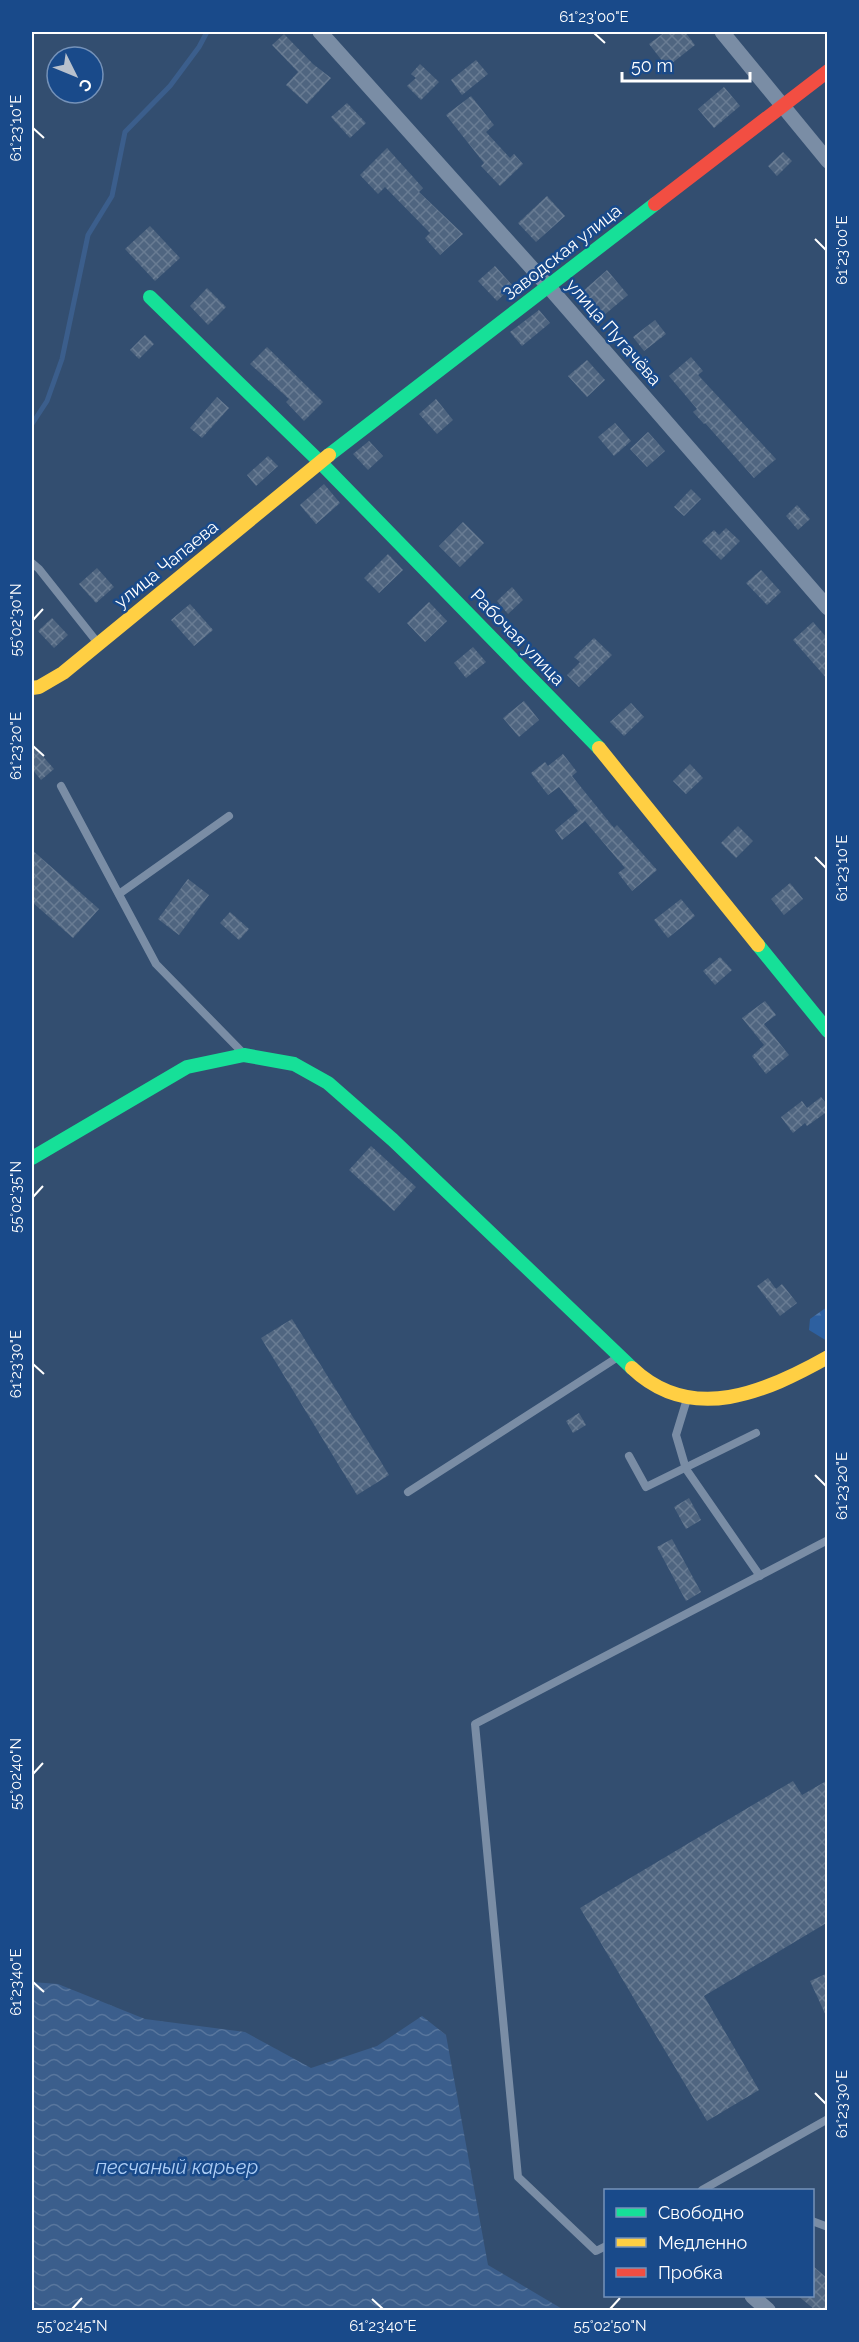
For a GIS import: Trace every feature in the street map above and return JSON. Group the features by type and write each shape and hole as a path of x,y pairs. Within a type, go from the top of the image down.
{"street":[{"name":"улица Пугачёва","path":"320,32 548,286 828,608"},
{"path":"722,32 828,161"},
{"name":"Заводская улица","path":"320,462 828,71"},
{"name":"Рабочая улица","path":"150,297 320,462 601,750 828,1031"},
{"name":"улица Чапаева","path":"32,688 39,687 63,673 320,462"},
{"path":"32,1158 187,1067 244,1055 294,1064 328,1083 393,1140 646,1381 688,1398 735,1397 790,1379 828,1357"},
{"path":"754,2297 768,2310"}],"lane":[{"path":"32,562 98,644"},
{"path":"61,786 156,964 244,1055"},
{"path":"119,894 229,816"},
{"path":"408,1492 620,1356"},
{"path":"688,1398 676,1435 686,1469 760,1576"},
{"path":"629,1456 646,1487 756,1433"},
{"path":"604,2247 596,2251 518,2177 475,1724 828,1540"},
{"path":"704,2189 828,2118"}],"green space":[{"path":"827,1307 827,1341 809,1330 810,1319"}],"water":[{"name":"песчаный карьер","path":"32,1982 58,1984 145,2019 245,2032 311,2068 377,2046 422,2016 446,2035 488,2265 564,2310 32,2310"}],"building":[{"path":"665,32 685,32 695,45 667,67 649,44"},
{"path":"284,34 313,64 331,78 307,104 286,85 298,72 272,45"},
{"path":"476,60 488,74 462,95 451,80"},
{"path":"420,64 439,82 421,100 407,86 416,78 411,74"},
{"path":"724,87 740,106 714,128 698,109"},
{"path":"471,96 494,125 486,132 510,158 514,154 523,164 500,186 481,166 484,163 446,115"},
{"path":"347,103 366,123 350,138 331,117"},
{"path":"387,148 423,188 419,192 463,234 440,255 425,238 430,233 385,187 378,194 360,175"},
{"path":"783,152 792,161 777,176 768,166"},
{"path":"547,196 565,216 536,242 518,223"},
{"path":"150,226 180,258 155,281 125,249"},
{"path":"495,266 513,286 497,301 478,281"},
{"path":"607,270 628,295 603,316 582,292"},
{"path":"207,288 226,307 208,325 190,306"},
{"path":"539,310 550,323 522,346 510,332"},
{"path":"655,320 666,334 644,351 633,337"},
{"path":"145,335 154,344 139,359 130,350"},
{"path":"267,347 323,402 304,421 286,402 289,399 250,364"},
{"path":"691,357 703,371 698,375 776,459 754,478 693,412 697,409 669,376"},
{"path":"587,360 605,380 587,397 568,376"},
{"path":"217,397 229,408 202,438 190,428"},
{"path":"436,399 453,420 437,434 419,414"},
{"path":"615,423 631,441 614,456 598,437"},
{"path":"648,432 665,451 647,467 630,449"},
{"path":"369,441 383,456 368,470 353,454"},
{"path":"268,456 278,466 256,486 247,475"},
{"path":"324,484 340,503 316,524 300,505"},
{"path":"691,489 701,499 684,516 674,507"},
{"path":"797,505 810,519 798,530 786,516"},
{"path":"463,522 484,543 460,567 439,546"},
{"path":"726,528 740,541 721,560 702,541 714,530 719,535"},
{"path":"388,554 403,570 379,593 364,578"},
{"path":"97,568 114,587 96,603 79,584"},
{"path":"761,570 781,592 767,605 746,583"},
{"path":"512,587 523,600 508,614 497,601"},
{"path":"429,602 447,621 425,642 407,623"},
{"path":"190,604 213,630 194,646 171,620"},
{"path":"52,618 68,635 54,648 38,631"},
{"path":"813,622 828,639 828,680 793,640"},
{"path":"594,638 612,655 579,687 567,675 580,662 574,657"},
{"path":"473,647 486,662 466,678 454,663"},
{"path":"524,701 539,720 519,737 503,718"},
{"path":"631,703 644,717 624,736 610,722"},
{"path":"32,744 54,769 41,780 32,769"},
{"path":"563,754 577,772 572,776 614,828 617,825 657,870 632,891 618,873 625,868 585,821 562,840 555,830 578,811 559,787 548,795 531,773 545,762 548,766"},
{"path":"690,764 703,778 686,794 673,781"},
{"path":"738,826 753,841 736,858 721,843"},
{"path":"32,850 99,909 73,938 32,902"},
{"path":"188,879 209,895 179,935 158,919"},
{"path":"790,883 803,899 784,915 771,899"},
{"path":"681,899 695,916 668,938 654,920"},
{"path":"230,912 249,929 239,940 220,923"},
{"path":"720,957 732,970 715,985 703,971"},
{"path":"765,1001 776,1015 764,1024 789,1055 766,1074 752,1056 764,1045 742,1018"},
{"path":"821,1097 828,1106 828,1111 807,1126 805,1123 793,1133 781,1117 802,1101 807,1108"},
{"path":"371,1146 416,1187 394,1211 349,1170"},
{"path":"768,1278 776,1289 782,1284 797,1303 780,1316 757,1286"},
{"path":"292,1319 389,1475 357,1495 261,1338"},
{"path":"579,1413 586,1425 573,1433 566,1421"},
{"path":"689,1498 701,1520 686,1529 674,1507"},
{"path":"672,1539 701,1592 686,1601 657,1547"},
{"path":"828,1780 828,1922 704,1996 759,2090 707,2121 580,1908 793,1781 802,1795"},
{"path":"828,1973 828,2020 810,1981"},
{"path":"814,2267 828,2279 828,2310 815,2310 799,2297 814,2297"}],"waterway":[{"path":"32,424 47,401 62,359 88,235 112,196 125,132 170,86 199,47 207,32"}],"traffic: fast":[{"path":"329,455 655,204"},
{"path":"150,297 320,462 599,748"},
{"path":"758,945 828,1031"},
{"path":"32,1158 187,1067 244,1055 294,1064 328,1083 393,1140 632,1368"}],"traffic: slow":[{"path":"32,688 39,687 63,673 329,455"},
{"path":"599,748 758,945"},
{"path":"632,1368 655,1385 679,1395 704,1399 729,1397 755,1391 780,1382 828,1357"}],"traffic: jam":[{"path":"655,204 828,71"}]}
